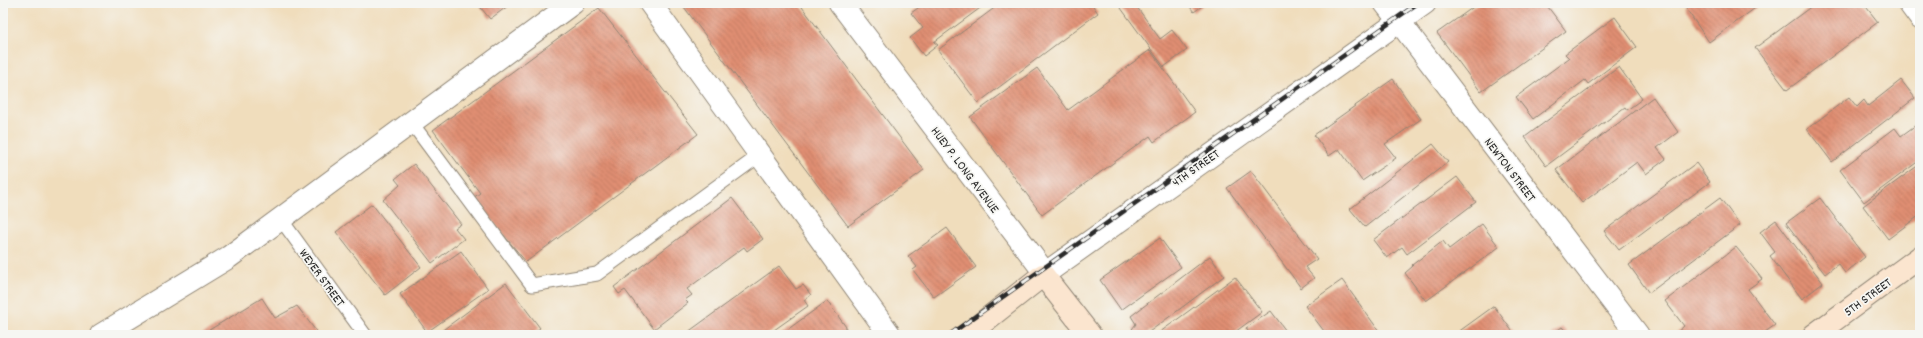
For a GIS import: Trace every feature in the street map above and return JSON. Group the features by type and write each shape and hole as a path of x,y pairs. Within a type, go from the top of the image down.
{"main road":[{"name":"5TH STREET","path":"1814,335 1920,257"},
{"name":"4TH STREET","path":"967,335 1043,275"},
{"name":"HUEY P. LONG AVENUE","path":"1043,275 1090,335"}],"street":[{"path":"101,335 229,257 573,3"},
{"path":"650,3 890,335"},
{"name":"HUEY P. LONG AVENUE","path":"840,3 1042,269 1043,275"},
{"name":"NEWTON STREET","path":"1385,3 1638,335"},
{"name":"4TH STREET","path":"1043,275 1425,3"},
{"path":"1909,3 1920,18"}],"lane":[{"path":"411,122 532,285 597,274 760,155"},
{"name":"WEYER STREET","path":"280,218 365,335"}],"building":[{"path":"477,3 512,3 490,19"},
{"path":"681,3 799,3 924,170 848,226"},
{"path":"925,3 987,3 934,42 938,45 924,56 910,38 923,28 911,13"},
{"path":"1001,3 1091,3 1098,13 978,103 938,50"},
{"path":"1134,3 1160,39 1172,30 1187,50 1164,67 1118,4"},
{"path":"1187,3 1206,3 1194,12"},
{"path":"1479,3 1545,3 1566,31 1481,92 1437,33"},
{"path":"1690,3 1762,3 1709,42 1685,7"},
{"path":"1816,3 1863,3 1878,22 1787,90 1755,48"},
{"path":"599,8 698,134 526,262 473,198 480,193 433,130"},
{"path":"1615,17 1637,47 1588,84 1585,80 1533,119 1516,97 1569,58 1565,54"},
{"path":"1150,50 1195,112 1154,142 1150,136 1042,215 970,117 1037,68 1068,110"},
{"path":"1619,67 1642,99 1627,110 1625,107 1546,166 1525,137"},
{"path":"1393,79 1421,119 1385,144 1396,158 1362,181 1339,149 1329,156 1314,135"},
{"path":"1901,80 1915,98 1832,162 1807,129 1849,97 1857,107 1864,100 1868,106"},
{"path":"1653,97 1678,132 1657,148 1666,159 1646,174 1637,162 1582,203 1556,170"},
{"path":"1920,122 1920,160 1864,202 1840,170 1895,128 1901,136"},
{"path":"1433,144 1448,162 1365,227 1350,209"},
{"path":"1696,163 1710,182 1619,250 1604,231"},
{"path":"414,164 461,224 455,228 464,239 432,263 383,200 400,185 395,179"},
{"path":"1920,164 1920,215 1888,239 1863,206"},
{"path":"1251,171 1317,259 1305,267 1314,278 1301,288 1227,188"},
{"path":"1457,177 1476,202 1407,254 1402,247 1387,258 1373,240"},
{"path":"732,198 763,239 747,251 744,247 687,289 692,295 685,300 688,303 654,329 625,290 619,294 614,287"},
{"path":"1720,198 1740,225 1649,293 1629,265"},
{"path":"1820,198 1865,257 1845,273 1838,264 1825,274 1786,223"},
{"path":"372,204 421,267 385,295 336,232"},
{"path":"1776,220 1823,283 1802,299 1770,256 1775,252 1760,232"},
{"path":"1482,224 1499,247 1426,301 1405,273 1413,266 1412,265 1443,241 1449,249"},
{"path":"947,228 976,267 934,297 913,270 917,267 908,256"},
{"path":"1160,238 1181,267 1121,310 1100,280"},
{"path":"1736,247 1762,279 1748,289 1775,325 1761,335 1676,335 1675,334 1684,326 1665,301"},
{"path":"461,251 488,289 427,332 400,294"},
{"path":"1210,256 1224,276 1145,335 1137,335 1132,329 1136,324 1131,316"},
{"path":"779,266 796,289 803,285 811,295 804,300 808,306 767,335 684,335"},
{"path":"1235,277 1262,312 1231,335 1156,335"},
{"path":"1342,280 1382,335 1327,335 1305,306"},
{"path":"506,283 540,328 531,335 436,335"},
{"path":"262,298 275,318 297,306 319,335 201,335"},
{"path":"827,301 846,327 843,335 780,335"},
{"path":"1494,306 1515,335 1454,335"},
{"path":"1271,311 1289,335 1248,335 1250,334 1246,328"},
{"path":"1562,327 1569,335 1551,335"}],"railway":[{"path":"949,335 1418,3"}]}
